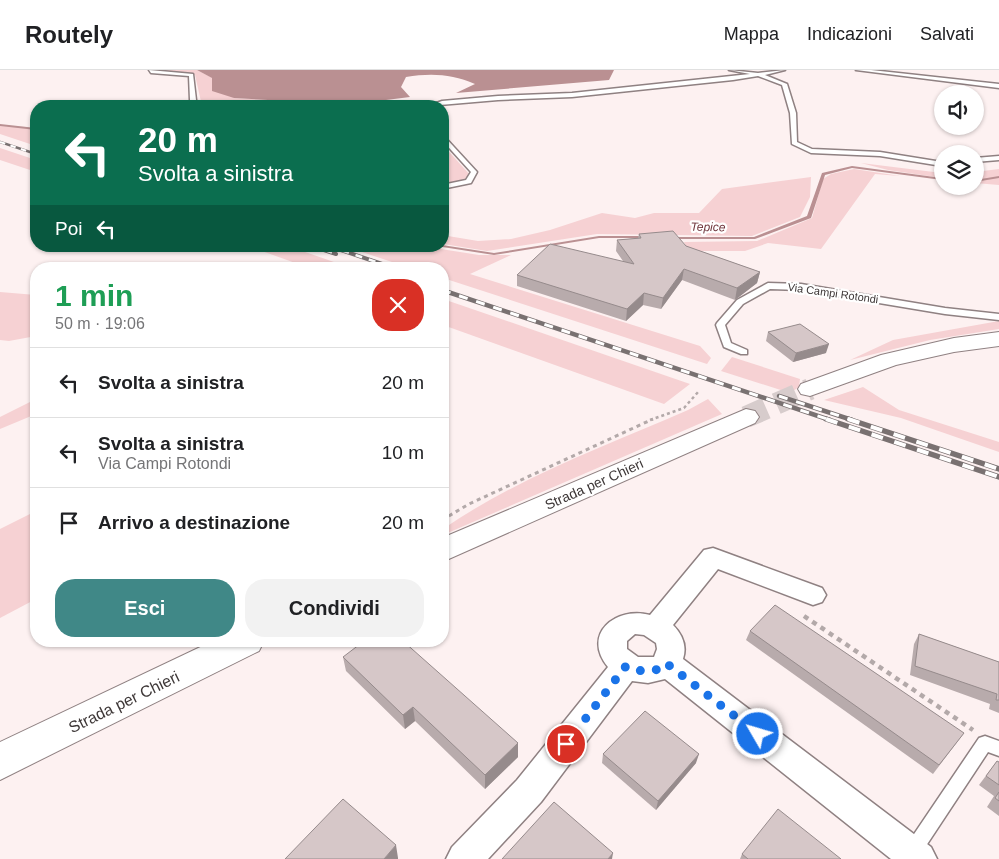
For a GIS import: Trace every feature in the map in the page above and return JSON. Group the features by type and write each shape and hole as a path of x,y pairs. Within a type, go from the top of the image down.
{"main road":[{"path":"810,389 889,360 954,345 999,339"},
{"name":"Strada per Chieri","path":"449,548 746,417"},
{"name":"Strada per Chieri","path":"0,762 235,647"}],"street":[{"path":"656,627 713,557 808,605"},
{"path":"642,622 656,627 671,644 672,653 666,663 655,670 646,672 626,666 614,653 613,638 617,631 632,623 642,622"},
{"path":"666,663 915,856"},
{"path":"464,859 529,791 626,666"}],"lane":[{"path":"151,70 160,74 191,75 193,100"},
{"path":"731,70 762,75 784,84 793,113 794,143 811,151 880,154 934,163"},
{"path":"449,102 572,95 762,75 783,70"},
{"path":"858,70 999,86"},
{"path":"449,144 474,172 469,182 449,186"},
{"path":"984,159 999,158"},
{"name":"Via Campi Rotondi","path":"744,352 727,345 720,325 740,302 768,286 801,287 945,311 999,316"},
{"path":"915,856 992,746"}],"path":[{"path":"449,516 469,504 659,416 684,408 699,391"},
{"path":"808,605 970,727 992,746"}],"shaded area":[{"path":"153,70 197,70 213,78 234,98 268,100 201,100 195,75"},
{"path":"197,70 614,70 609,80 456,93 475,84 450,76 406,77 401,87 410,97 386,100 268,100 234,98 212,91 212,78"},
{"path":"0,126 30,128 30,144 0,134"},
{"path":"0,148 30,158 30,170 0,160"},
{"path":"449,152 470,175 461,182 449,184"},
{"path":"861,163 934,172 934,177 888,170"},
{"path":"854,169 900,176 875,174 821,249 768,243 745,251 688,251 684,242 757,241 812,218 823,179 831,174"},
{"path":"999,169 999,185 984,184 984,171"},
{"path":"811,177 810,197 800,217 752,236 597,234 487,251 449,245 449,236 478,241 511,239 550,230 602,213 635,218 654,213 699,213 722,189"},
{"path":"449,250 479,255 511,255 470,274 700,346 711,358 707,364 449,280 449,262 392,262 362,252 449,252"},
{"path":"265,252 305,252 334,262 293,262"},
{"path":"0,292 30,294 30,337 9,341 0,340"},
{"path":"449,301 690,384 664,404 449,327"},
{"path":"999,321 999,329 930,340 850,360 893,340"},
{"path":"732,357 800,379 799,387 790,393 721,371"},
{"path":"863,387 899,410 999,442 999,452 901,418 824,400"},
{"path":"708,399 722,414 449,532 449,525 531,478 688,410"},
{"path":"30,402 30,416 0,429 0,417"},
{"path":"30,514 30,602 0,618 0,529"}],"building":[{"path":"673,231 686,246 760,272 737,288 684,269 663,298 644,293 627,309 517,275 550,244 634,264 617,240 641,238 639,234"},
{"path":"800,324 829,344 796,353 768,332"},
{"path":"775,605 964,733 939,765 750,631"},
{"path":"919,634 999,662 999,700 996,700 997,694 915,666"},
{"path":"356,647 410,647 518,743 485,775 413,707 403,715 343,657"},
{"path":"645,711 699,754 658,801 603,754"},
{"path":"997,761 999,762 999,785 986,776"},
{"path":"999,792 999,801 995,798"},
{"path":"343,799 396,845 384,859 285,859"},
{"path":"554,802 613,853 608,859 502,859"},
{"path":"778,809 841,859 748,859 742,854"}],"waterway":[{"name":"Tepice","path":"0,125 30,128"},
{"name":"Tepice","path":"672,238 755,238 809,217 823,174 852,167 934,178"},
{"name":"Tepice","path":"984,180 999,177"},
{"name":"Tepice","path":"449,248 494,254 599,237 646,237"}],"tunnel":[{"path":"746,417 810,389"}],"railway":[{"path":"0,142 30,152"},
{"path":"330,252 336,254"},
{"path":"347,252 376,262"},
{"path":"449,292 830,420"},
{"path":"779,396 852,420"},
{"path":"826,419 999,477"},
{"path":"848,419 999,469"}],"route":[{"path":"566,744 626,666 646,672 655,670 666,663 758,734"}]}
